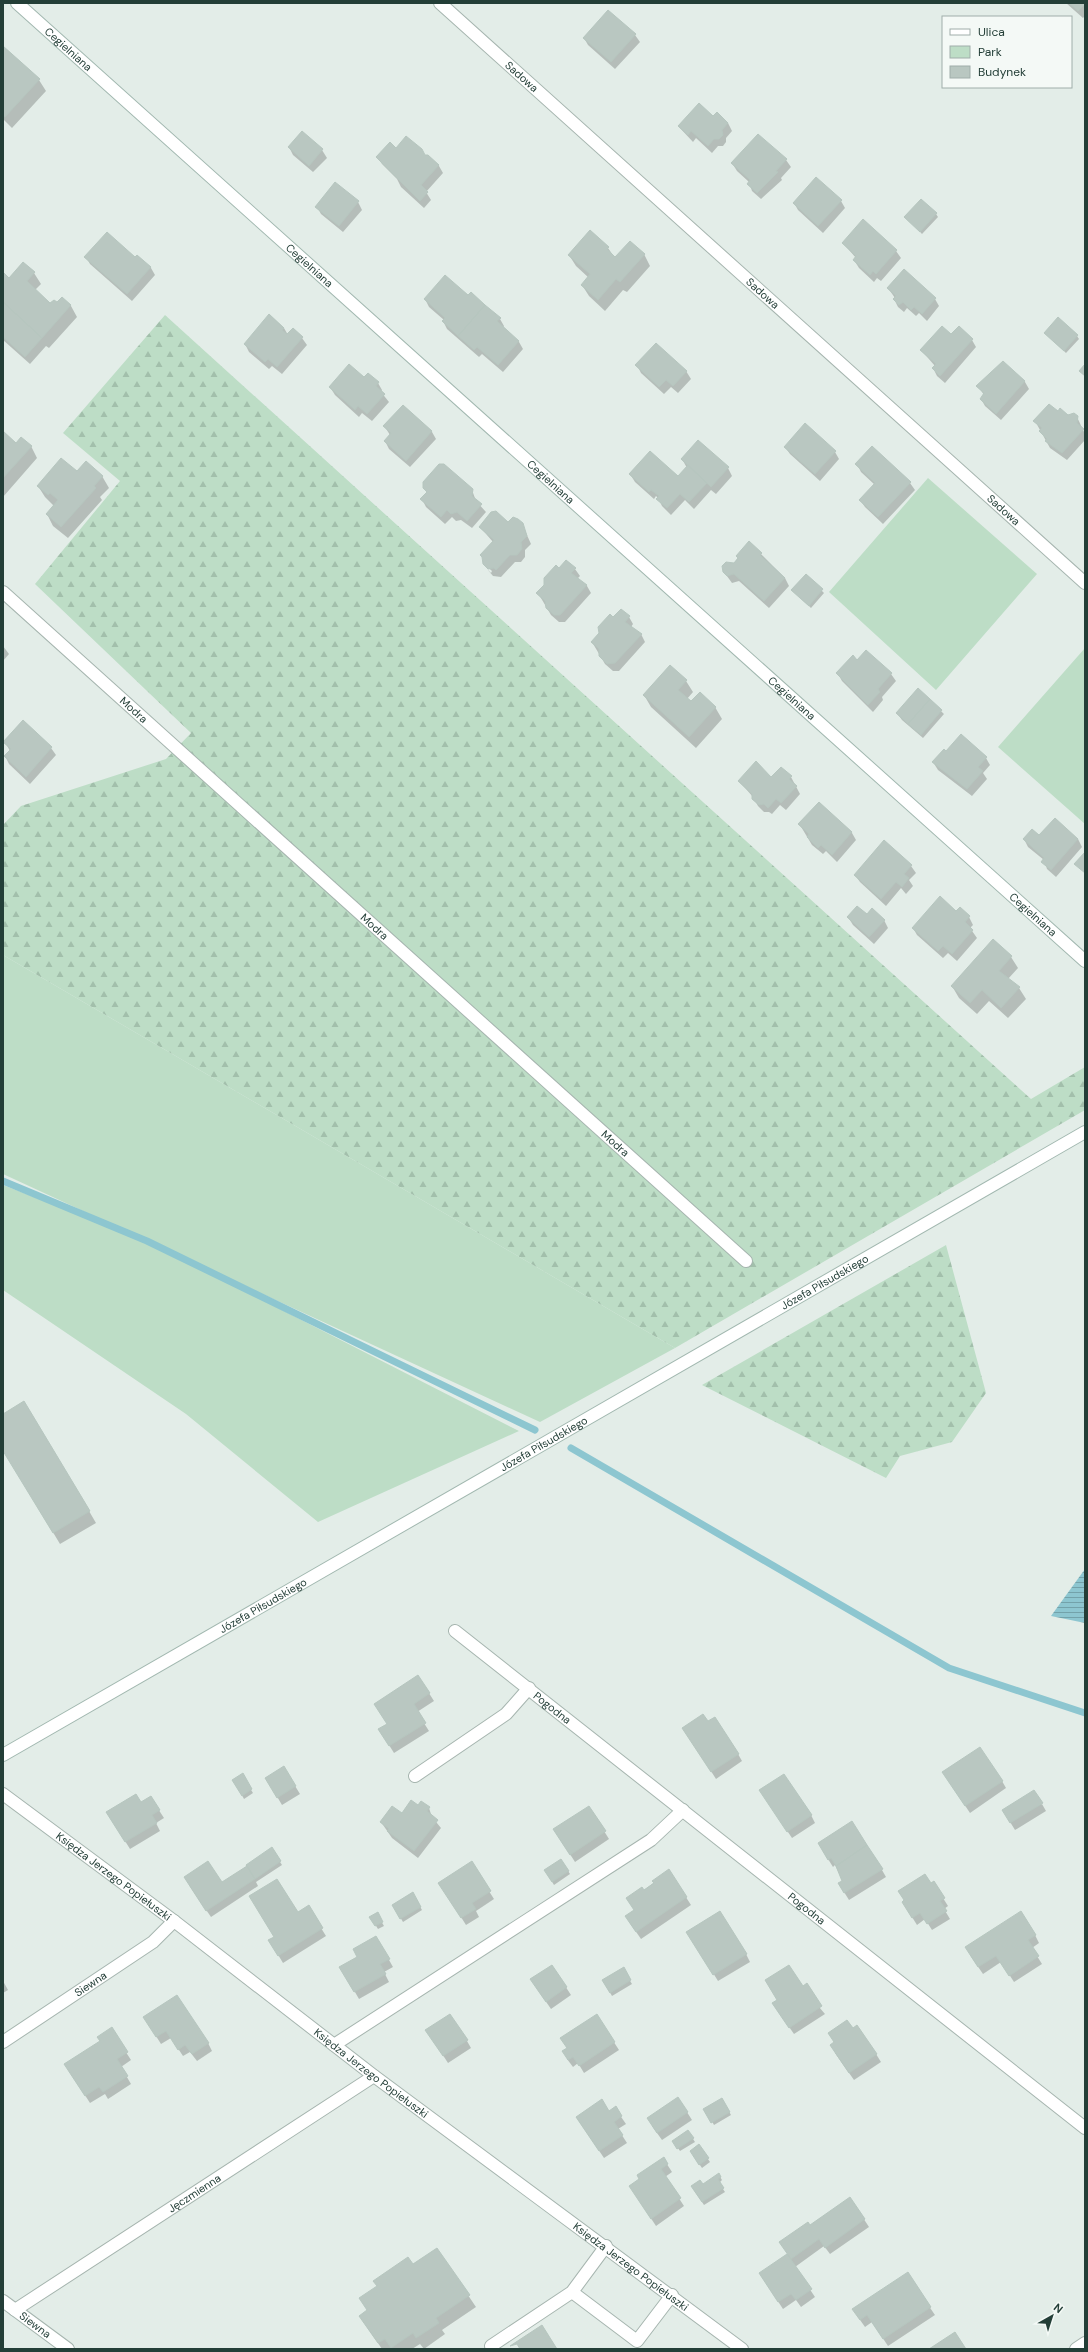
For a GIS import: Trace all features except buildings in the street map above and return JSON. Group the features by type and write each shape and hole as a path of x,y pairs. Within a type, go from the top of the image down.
{"street":[{"name":"Cegielniana","path":"17,3 1085,961"},
{"name":"Sadowa","path":"440,3 1085,583"},
{"name":"Modra","path":"3,592 746,1261"},
{"name":"Józefa Piłsudskiego","path":"3,1755 1085,1132"},
{"name":"Pogodna","path":"455,1631 1085,2128"},
{"name":"Pogodna","path":"415,1776 506,1714 528,1688"},
{"name":"Księdza Jerzego Popiełuszki","path":"3,1794 174,1920 374,2076 606,2246 742,2349"},
{"path":"334,2045 651,1840 683,1810"},
{"name":"Siewna","path":"3,2042 153,1942 174,1920"},
{"name":"Jęczmienna","path":"15,2310 374,2076"},
{"path":"493,2349 491,2346 572,2292 606,2246"},
{"path":"572,2292 638,2341 672,2296"},
{"name":"Siewna","path":"3,2301 68,2349"},
{"path":"1076,2349 1085,2343"}],"green space":[{"path":"165,315 1031,1099 1085,1067 1085,1110 675,1348 3,955 3,825 21,806 166,759 191,733 35,584 120,481 63,433"},
{"path":"928,478 1037,574 936,690 829,592"},
{"path":"1085,648 1085,824 998,747"},
{"path":"3,955 675,1348 540,1422 3,1174"},
{"path":"3,1185 147,1241 519,1431 318,1522 186,1414 3,1290"},
{"path":"946,1245 986,1393 952,1442 900,1456 886,1478 702,1385"}],"water":[{"path":"1085,1569 1085,1623 1051,1616"}],"waterway":[{"path":"3,1181 147,1241 535,1430"},
{"path":"571,1448 949,1668 1085,1713"}]}
